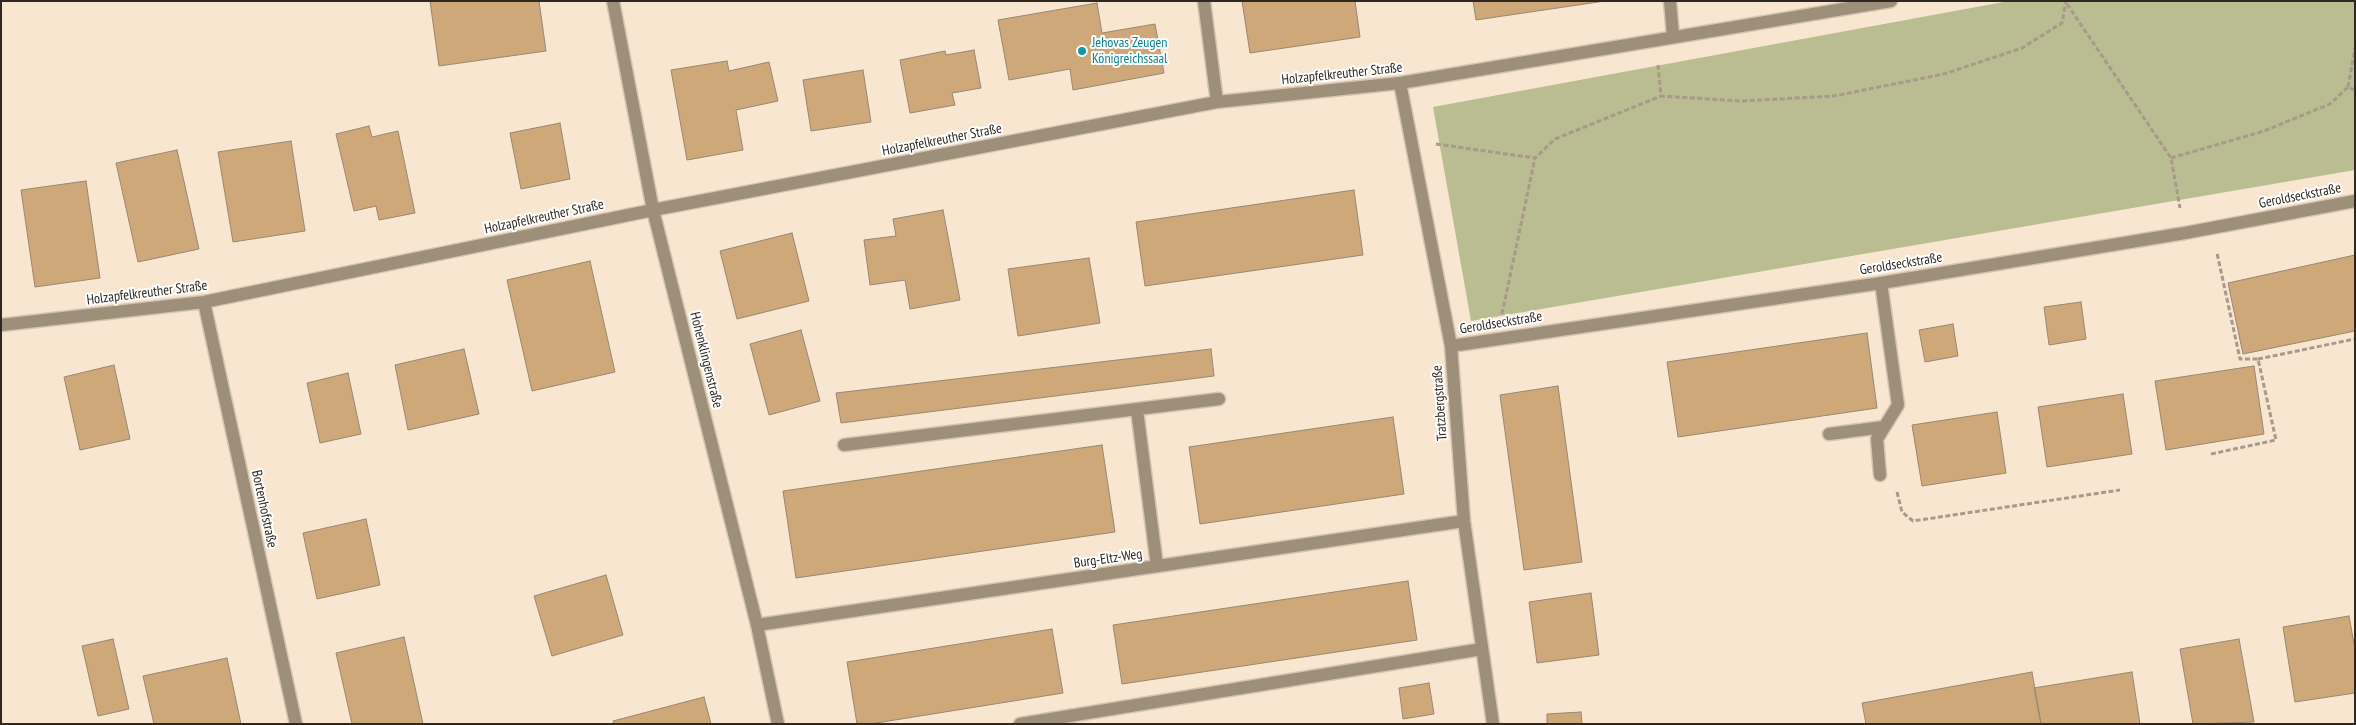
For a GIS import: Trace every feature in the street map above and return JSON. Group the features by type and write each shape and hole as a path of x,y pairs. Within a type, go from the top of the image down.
{"street":[{"name":"Hohenklingenstraße","path":"613,1 653,210 756,625 778,724"},
{"path":"1204,1 1217,102"},
{"path":"1670,1 1673,36"},
{"name":"Holzapfelkreuther Straße","path":"1,325 204,302 653,210 1217,102 1400,83 1654,39 1891,1"},
{"name":"Tratzbergstraße","path":"1400,83 1451,346 1464,521 1493,724"},
{"name":"Geroldseckstraße","path":"1451,346 1881,282 2185,233 2355,201"},
{"path":"1880,475 1877,439 1898,405 1881,282"},
{"name":"Bortenhofstraße","path":"204,302 296,724"},
{"path":"844,445 1219,400"},
{"path":"1137,410 1157,566"},
{"path":"1829,434 1884,427"},
{"name":"Burg-Eltz-Weg","path":"756,625 1464,521"},
{"path":"1020,724 1482,649"}],"path":[{"path":"1497,338 1535,158 1555,139 1661,96 1741,101 1834,96 1944,74 2022,48 2062,23 2066,2"},
{"path":"2066,2 2171,158 2185,233"},
{"path":"1654,39 1661,96"},
{"path":"2171,158 2264,131 2330,104 2348,87 2355,48"},
{"path":"2348,87 2355,90"},
{"path":"1410,140 1535,158"},
{"path":"2211,228 2240,359 2258,359 2355,339"},
{"path":"2211,454 2276,440 2258,359"},
{"path":"1880,475 1894,479 1902,512 1913,521 2120,490"}],"green space":[{"path":"2009,1 2355,1 2355,170 1471,321 1433,107"}],"building":[{"path":"430,1 539,1 546,51 439,66"},
{"path":"1242,1 1355,1 1360,37 1250,53"},
{"path":"1473,1 1605,1 1476,20"},
{"name":"Jehovas Zeugen Königreichssaal","path":"1097,3 1102,33 1155,24 1164,73 1073,90 1070,69 1009,80 998,20"},
{"path":"974,50 981,88 952,93 955,105 910,113 900,60 945,51 946,55"},
{"path":"727,61 729,71 769,62 778,101 736,110 743,150 687,160 671,70"},
{"path":"863,70 871,122 811,131 803,80"},
{"path":"560,123 570,179 521,189 510,133"},
{"path":"369,126 372,137 398,131 415,213 379,220 376,206 354,211 336,134"},
{"path":"291,141 305,231 233,242 218,152"},
{"path":"177,150 199,249 138,262 116,163"},
{"path":"86,181 100,278 35,287 21,190"},
{"path":"1354,190 1363,255 1145,286 1136,222"},
{"path":"943,210 960,300 910,309 905,280 870,285 864,240 896,236 893,219"},
{"path":"792,233 809,301 737,319 720,251"},
{"path":"2355,255 2355,331 2243,354 2228,283"},
{"path":"1089,258 1100,323 1018,336 1008,269"},
{"path":"590,261 615,372 532,391 507,280"},
{"path":"2081,302 2086,339 2049,345 2044,307"},
{"path":"1953,324 1958,356 1925,362 1919,330"},
{"path":"801,330 820,401 769,415 750,344"},
{"path":"1867,333 1877,408 1678,437 1667,362"},
{"path":"464,349 479,414 408,430 395,365"},
{"path":"1211,349 1214,376 841,423 836,393"},
{"path":"114,365 130,439 80,450 64,377"},
{"path":"2254,366 2264,434 2166,450 2155,381"},
{"path":"348,373 361,434 320,443 307,383"},
{"path":"1558,386 1582,562 1524,570 1500,395"},
{"path":"2123,394 2132,454 2047,467 2038,407"},
{"path":"1997,412 2006,473 1922,486 1912,425"},
{"path":"1393,417 1404,494 1200,524 1189,447"},
{"path":"1102,445 1115,532 796,578 783,491"},
{"path":"366,519 380,585 317,599 303,533"},
{"path":"606,575 623,635 552,656 534,596"},
{"path":"1408,581 1417,640 1122,684 1113,625"},
{"path":"1591,593 1599,655 1537,663 1529,602"},
{"path":"2349,616 2355,649 2355,693 2295,702 2283,627"},
{"path":"1052,629 1063,693 870,724 857,724 847,662"},
{"path":"404,637 423,724 352,724 336,653"},
{"path":"113,639 129,709 98,716 82,646"},
{"path":"2239,639 2254,722 2193,724 2180,649"},
{"path":"227,658 241,724 154,724 143,676"},
{"path":"2032,672 2041,724 1866,724 1862,703"},
{"path":"2132,672 2140,724 2041,724 2034,688"},
{"path":"1429,683 1434,714 1403,719 1399,688"},
{"path":"704,697 711,724 614,724 613,721"},
{"path":"1581,712 1582,724 1547,724 1547,714"}],"place":[{"name":"Jehovas Zeugen Königreichssaal","path":"1082,51"}]}
